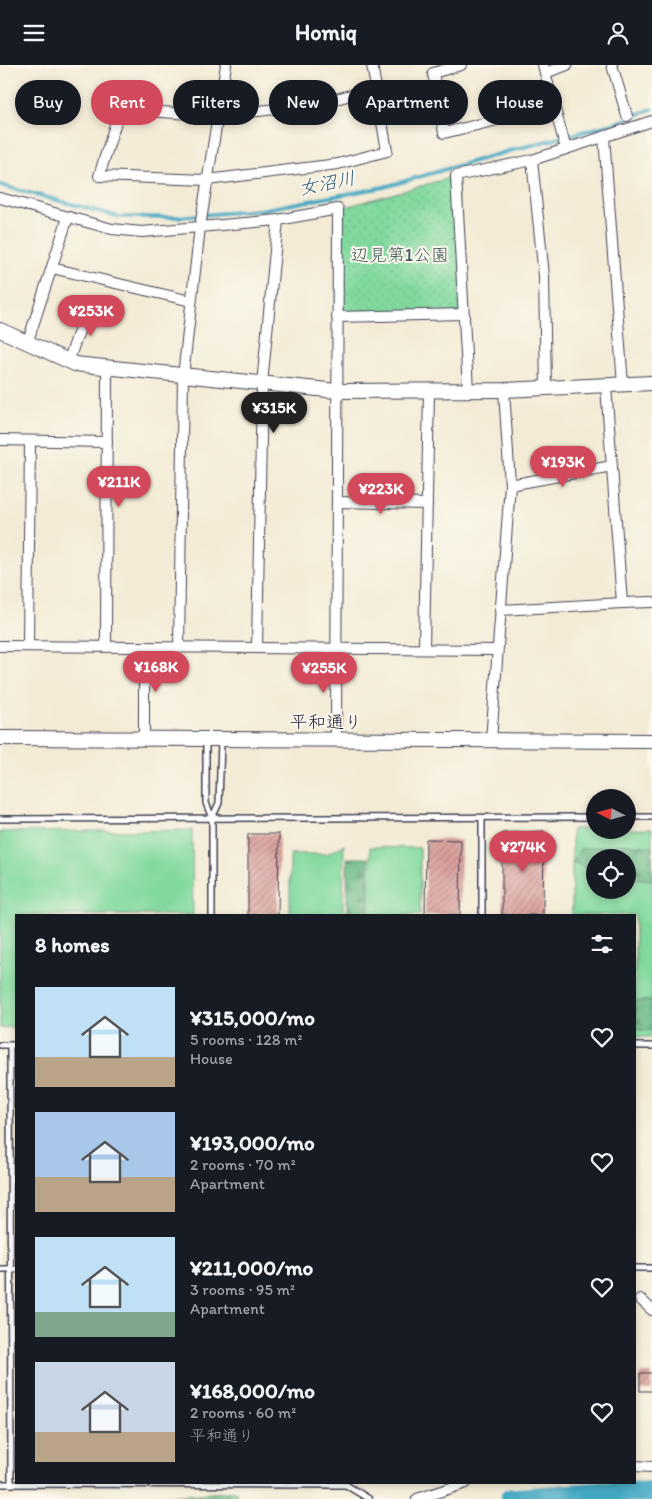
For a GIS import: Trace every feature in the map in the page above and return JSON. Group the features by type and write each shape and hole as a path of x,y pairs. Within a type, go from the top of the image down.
{"street":[{"path":"223,80 226,65"},
{"path":"372,65 375,80"},
{"path":"461,65 433,73 444,133 478,125"},
{"path":"544,69 567,65"},
{"path":"612,65 628,116"},
{"path":"259,110 318,104 348,96"},
{"path":"173,112 120,109 99,176 207,180 338,165 387,151 382,125"},
{"path":"468,390 456,176 532,160 652,121"},
{"path":"179,647 183,376 200,227 215,125"},
{"path":"559,125 566,149"},
{"path":"604,137 623,385"},
{"path":"532,160 544,276 546,389"},
{"path":"1,199 112,229 142,232 278,220 338,209 336,741"},
{"path":"27,344 68,217"},
{"path":"257,647 262,383 278,220"},
{"path":"52,268 191,301"},
{"path":"68,362 89,303"},
{"path":"337,317 464,314"},
{"path":"0,331 68,362 107,369 337,391 546,389 652,383"},
{"path":"106,646 107,369"},
{"path":"606,385 622,603"},
{"path":"491,741 510,485 504,390"},
{"path":"424,649 429,391"},
{"path":"0,441 107,443"},
{"path":"28,646 30,441"},
{"path":"510,485 612,466"},
{"path":"337,502 427,504"},
{"path":"500,610 652,602"},
{"path":"0,646 497,649"},
{"path":"144,647 144,739"},
{"name":"平和通り","path":"0,738 206,741 652,741"},
{"path":"640,1299 652,1310"},
{"path":"636,1466 652,1467"},
{"path":"417,1499 463,1484"}],"lane":[{"path":"206,741 206,803 212,818 212,914"},
{"path":"212,818 219,803 221,741"},
{"path":"482,817 482,914"},
{"path":"0,819 586,817"},
{"path":"636,817 652,817"},
{"path":"0,1045 13,1045 10,1269 11,1484"},
{"path":"636,1046 652,1046"},
{"path":"636,1268 652,1268"},
{"path":"0,1269 15,1269"},
{"path":"0,1484 15,1484"},
{"path":"346,1484 369,1499"}],"green space":[{"name":"辺見第1公園","path":"456,176 464,314 337,317 338,209"},
{"path":"572,829 586,829 586,839 636,839 636,829 652,829 652,1037 636,1037 636,914 572,914"},
{"path":"192,830 193,914 15,914 15,1027 0,1028 0,832"},
{"path":"627,844 652,847 652,880 636,879 636,849 586,849 586,868 573,862 580,849"},
{"path":"344,845 343,914 290,914 290,854 327,854"},
{"path":"370,847 420,848 420,914 369,914"},
{"path":"347,858 368,858 368,914 347,914"},
{"path":"636,1001 652,1001 652,1030 636,1030"},
{"path":"236,1491 237,1499 168,1499 172,1496"}],"water":[{"path":"604,1488 652,1488 652,1496 604,1496"}],"building":[{"path":"544,831 543,914 502,914 502,833"},
{"path":"248,834 279,834 278,914 248,914"},
{"path":"426,839 461,840 460,914 425,914"},
{"path":"640,1373 652,1373 652,1391 640,1391"}],"waterway":[{"name":"女沼川","path":"0,185 120,217 178,217 260,210 384,187 509,151 613,124 652,109"},
{"path":"510,1499 603,1492 652,1492"}]}
